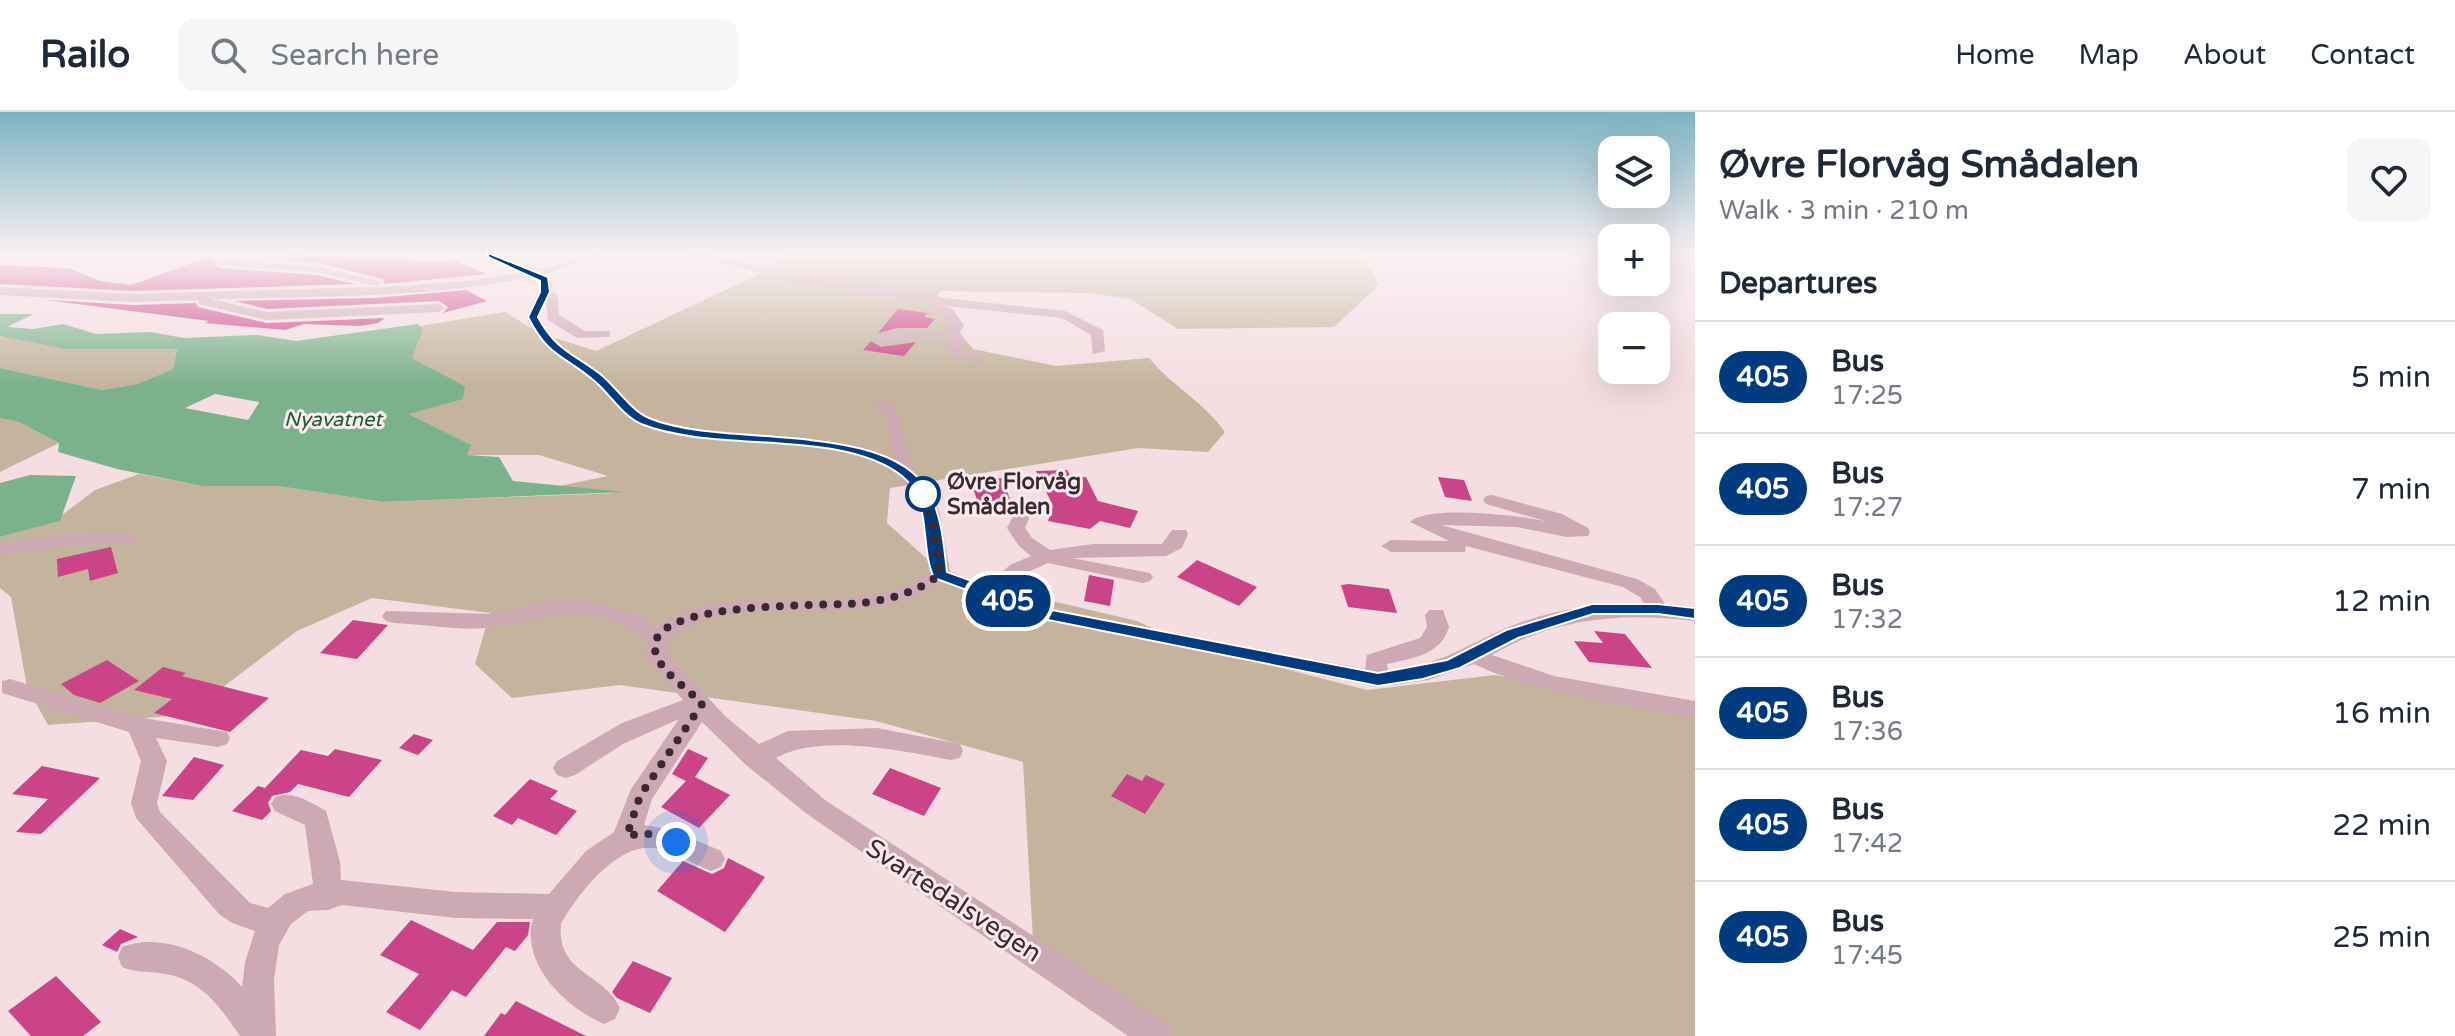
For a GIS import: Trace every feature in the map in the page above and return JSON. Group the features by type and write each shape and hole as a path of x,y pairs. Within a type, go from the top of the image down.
{"street":[{"path":"191,298 262,316 439,308"},
{"path":"542,298 533,317 543,337 563,357 595,375 624,406 651,425 698,435 840,447 870,455 907,474 923,494 930,515 940,574"},
{"path":"552,298 553,317 582,335 605,334"},
{"path":"917,298 949,313 958,328 949,334"},
{"path":"924,298 1065,315 1098,333 1098,351"},
{"path":"880,340 892,335 949,334 956,338 957,355 979,359"},
{"path":"881,406 891,409 907,474"},
{"path":"1492,500 1555,518 1582,531 1576,533 1502,519 1482,522 1419,520 1432,530 1630,583 1648,593 1658,609"},
{"path":"1021,516 1017,531 1048,558 1116,568 1143,577"},
{"path":"988,595 1017,570 1048,558 1092,547 1166,550 1175,544 1179,534"},
{"path":"0,550 66,540 128,539"},
{"path":"1391,546 1427,544 1488,552 1501,549"},
{"path":"940,574 988,595 1070,620 1378,679 1423,673 1474,655 1512,634 1592,609 1658,609 1695,614"},
{"path":"393,616 491,621 550,608 582,605 633,621 657,636 664,628 700,613 860,603 909,592 940,574"},
{"path":"1378,679 1375,660 1426,646 1434,636 1438,620 1436,615"},
{"name":"Svartedalsvegen","path":"657,636 654,646 661,664 755,758 865,842 987,919 1156,1036"},
{"path":"1474,655 1507,671 1568,688 1695,710"},
{"path":"10,687 138,726 218,738"},
{"path":"566,768 605,740 630,728 668,712 702,704"},
{"path":"604,1008 568,982 553,962 545,946 549,918 593,863 627,835 640,796 702,704"},
{"path":"138,726 154,761 144,803 149,818 229,905 242,914 276,923"},
{"path":"755,758 788,740 803,739 877,737 951,751"},
{"path":"284,804 317,819 326,862 328,897"},
{"path":"627,835 649,834 676,842 711,859"},
{"path":"259,1035 258,965 265,938 292,904 313,895 328,897 342,892 456,905 555,907"},
{"path":"133,957 186,961 206,970 259,1035"}],"shaded area":[{"path":"708,298 937,298 935,303 973,349 1056,366 1149,358 1208,412 1225,432 1208,452 1138,448 890,488 887,523 946,576 1137,621 1186,644 1367,690 1495,675 1695,715 1695,1036 1172,1036 1033,940 1023,762 876,721 620,685 512,698 475,664 490,613 372,598 297,631 186,715 48,725 27,687 11,597 0,588 0,537 59,521 62,515 95,490 139,474 202,486 278,486 383,502 617,493 559,486 608,476 539,455 467,455 470,445 407,413 465,386 412,358 423,330 420,326 505,312 539,333 596,351"},
{"path":"1124,298 1365,298 1334,327 1178,329"},
{"path":"0,336 64,349 177,349 173,369 137,384 102,390 0,368"},
{"path":"0,418 19,422 59,443 0,472"}],"water":[{"name":"Nyavatnet","path":"0,314 34,314 7,327 33,329 63,324 96,334 150,332 184,338 257,335 296,341 418,324 423,330 412,358 465,386 463,399 409,414 471,445 467,455 499,457 513,481 625,492 383,502 278,486 202,486 117,469 58,452 59,443 19,422 0,418 0,368 102,390 137,384 173,369 177,349 64,349 0,336","holes":["215,394 259,402 248,420 185,408"]},
{"path":"30,475 76,476 60,521 0,537 0,483"}],"building":[{"path":"482,298 487,301 443,313 448,307 439,301 267,309 235,301"},
{"path":"46,300 133,305 196,303 198,307 267,323 385,318 378,323 360,326 304,324 285,330 205,323 209,321"},
{"path":"898,309 928,313 924,317 935,319 927,328 898,328 878,333"},
{"path":"871,341 881,347 916,342 904,356 863,350"},
{"path":"1067,470 1071,477 1086,477 1098,501 1138,511 1130,528 1100,521 1090,529 1048,521 1053,506 1036,471"},
{"path":"1438,477 1464,480 1472,501 1445,497"},
{"path":"1002,478 1013,507 980,509 970,479"},
{"path":"111,547 118,573 90,581 88,569 58,577 57,559"},
{"path":"1197,560 1257,587 1239,606 1177,577"},
{"path":"1089,575 1114,580 1110,606 1084,601"},
{"path":"1341,585 1389,589 1397,613 1348,607"},
{"path":"353,620 388,625 357,659 320,653"},
{"path":"1594,631 1625,634 1652,668 1589,662 1574,641 1603,643"},
{"path":"107,660 139,681 100,703 74,695 61,684"},
{"path":"163,667 186,673 182,676 269,698 230,732 154,713 172,699 134,690"},
{"path":"414,734 433,740 418,755 399,748"},
{"path":"335,749 382,760 349,797 298,784 290,792 272,796 268,803 271,811 262,820 232,811 258,786 265,788 301,750 328,756"},
{"path":"688,749 708,758 695,777 730,795 699,828 661,807 686,781 672,774"},
{"path":"194,757 224,765 193,800 162,796"},
{"path":"42,766 100,778 41,834 16,832 48,799 12,794"},
{"path":"890,768 941,788 924,816 872,794"},
{"path":"1127,774 1142,781 1146,775 1165,784 1145,814 1111,796"},
{"path":"530,779 558,791 550,799 577,811 556,835 518,818 512,825 493,816"},
{"path":"728,858 765,877 725,932 657,891 683,861 712,874 724,868"},
{"path":"411,920 473,950 497,922 530,922 528,935 515,951 506,947 466,997 452,990 420,1030 386,1012 419,974 380,955"},
{"path":"120,929 138,937 121,944 117,952 102,945"},
{"path":"633,961 672,978 650,1013 617,998 612,992"},
{"path":"56,976 101,1022 83,1036 31,1036 8,1011"},
{"path":"516,1001 586,1036 484,1036 501,1013 505,1015"}],"bus line":[{"name":"405","path":"543,298 533,317 543,337 563,357 595,375 642,420 662,428 698,435 840,447 881,459 907,474 923,494 934,526 940,574 964,586 1048,614 1183,642 1256,653 1346,676 1390,679 1453,664 1512,634 1592,609 1658,609 1695,614"}],"place":[{"name":"Øvre Florvåg Smådalen","path":"923,494"}],"route":[{"path":"676,842 649,834 627,835 640,796 702,704 661,664 654,646 657,636 664,628 700,613 860,603 922,587 940,574 934,526 923,494"}]}
